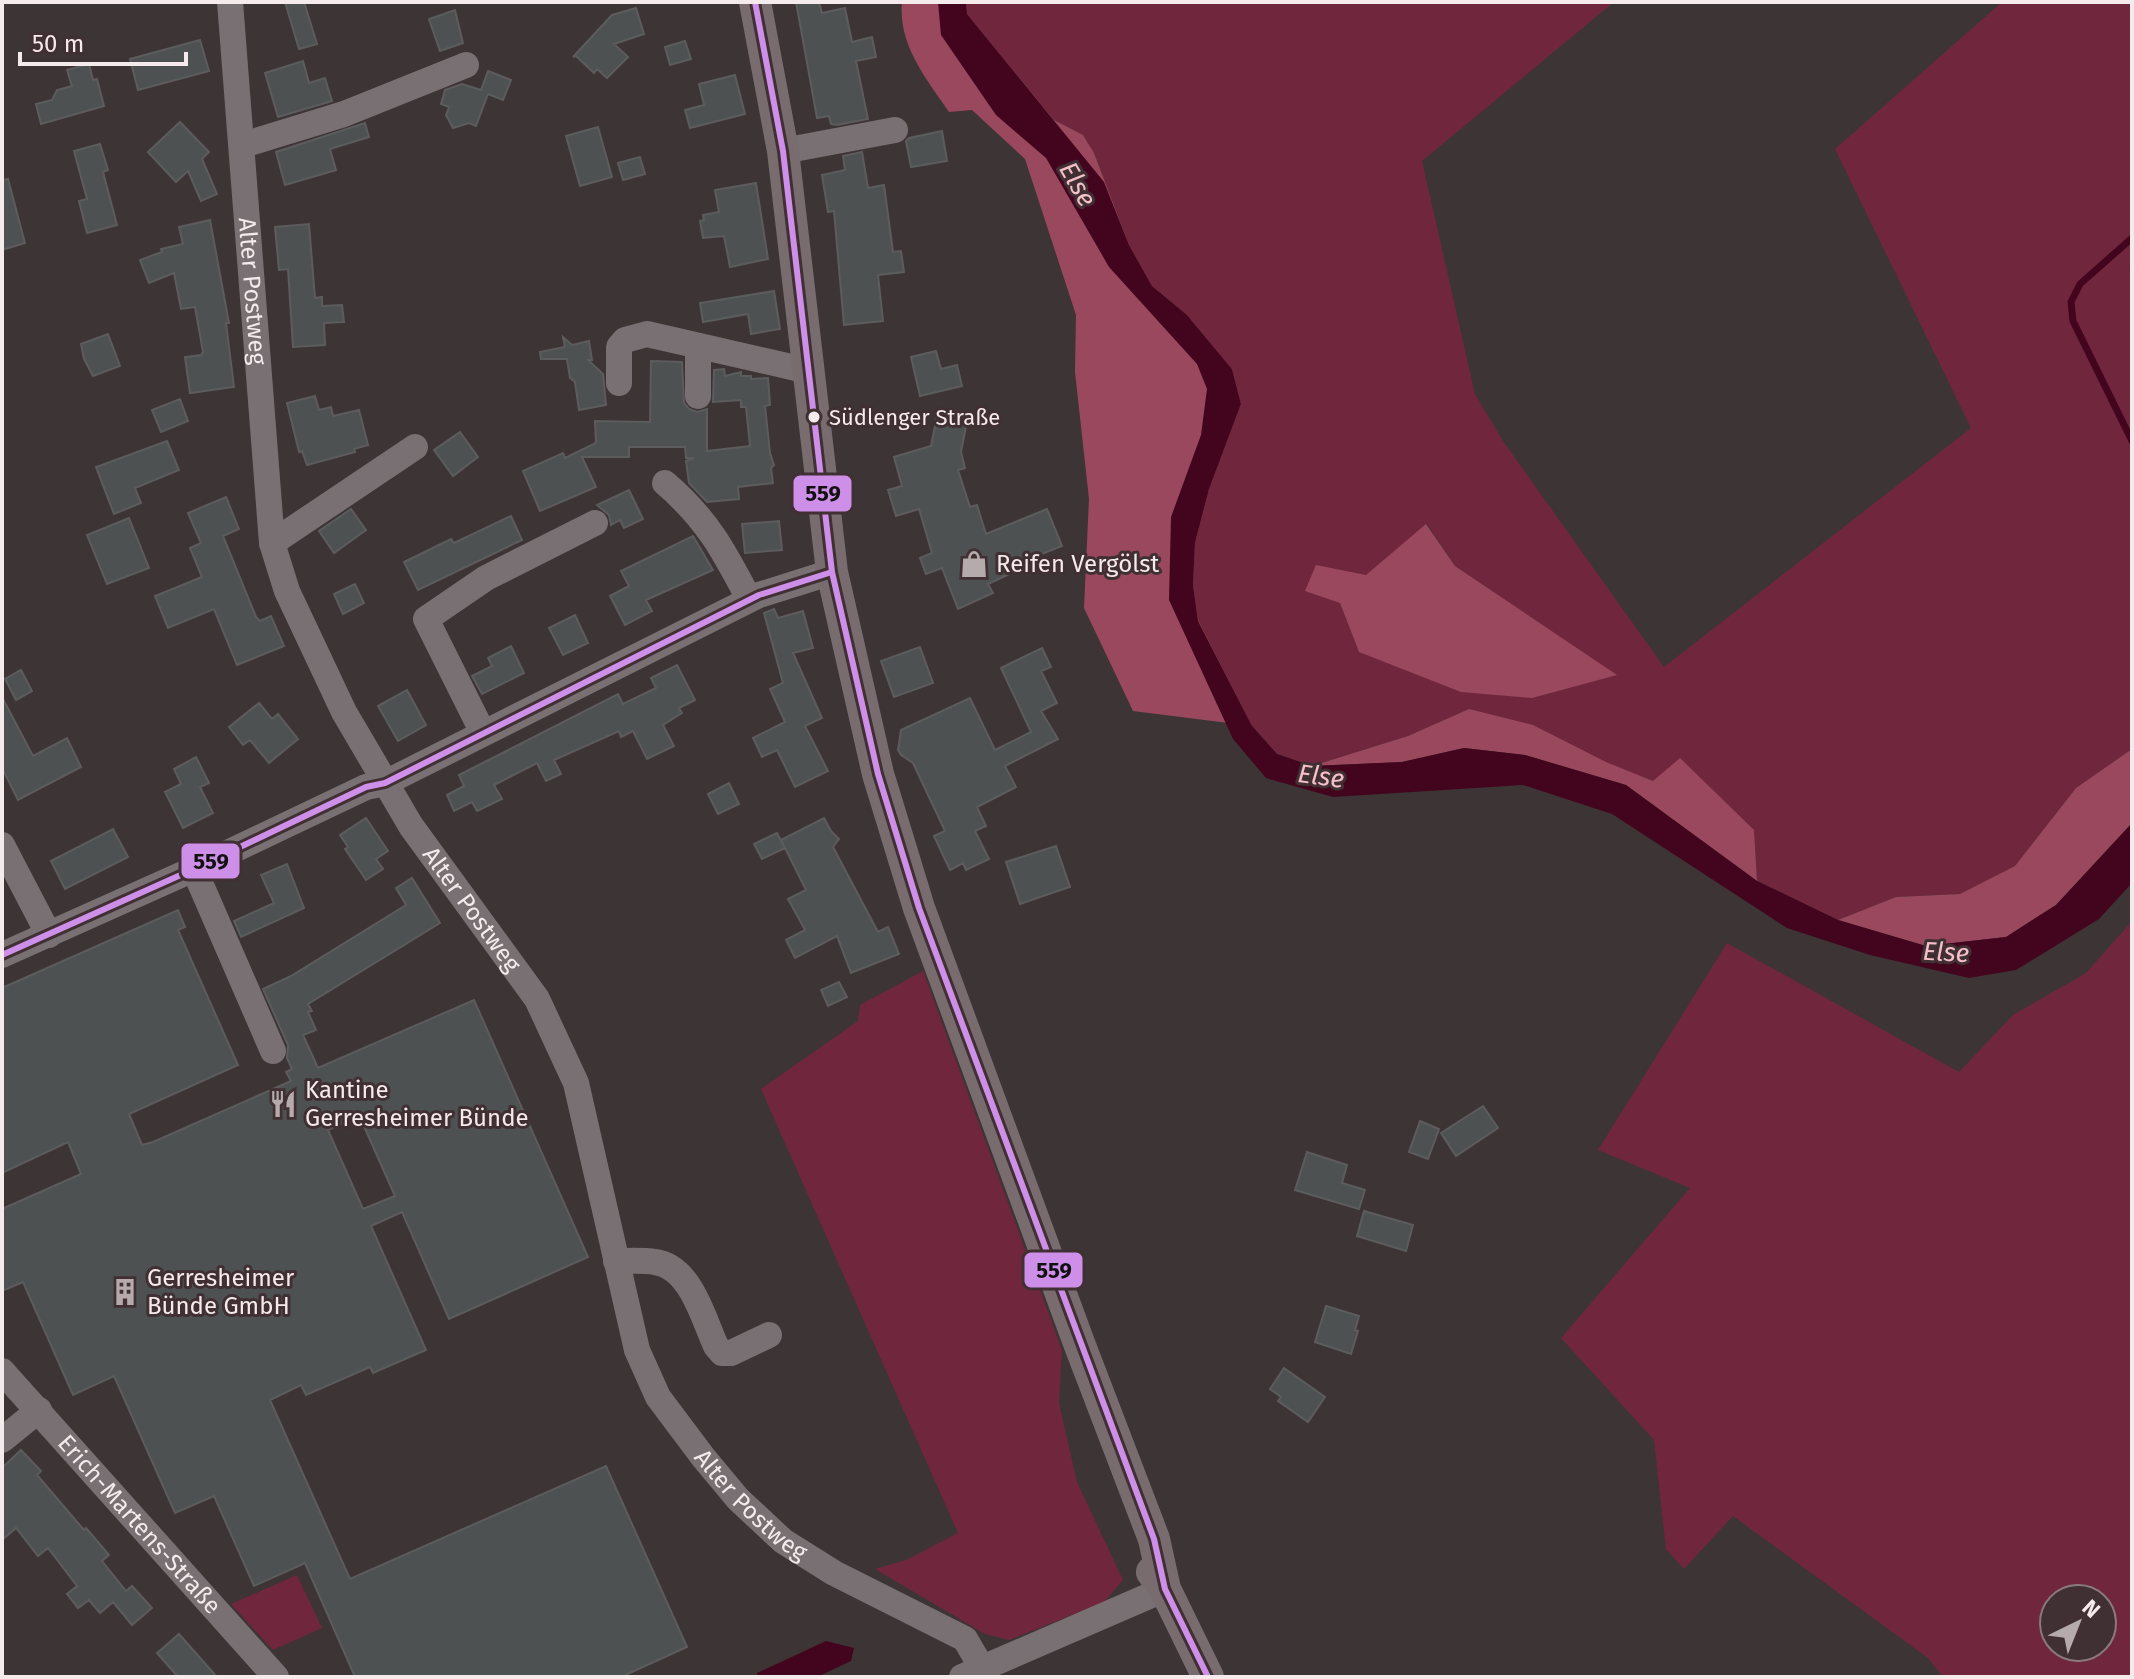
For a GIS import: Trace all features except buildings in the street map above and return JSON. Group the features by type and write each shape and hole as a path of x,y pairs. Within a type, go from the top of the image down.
{"main road":[{"path":"755,2 783,151 832,572 878,774 919,908 1154,1539 1165,1589 1208,1677"}],"street":[{"name":"Alter Postweg","path":"230,2 272,543 287,591 344,712 385,783 411,826 537,999 576,1083 637,1350 658,1397 738,1499 783,1541 834,1573 965,1639 972,1673"},
{"path":"243,145 344,114 466,65"},
{"path":"783,151 895,130"},
{"path":"619,383 619,347 625,340 647,334 809,371"},
{"path":"698,346 698,396"},
{"path":"272,543 415,447"},
{"path":"665,483 718,539 749,599"},
{"path":"483,733 426,619 486,578 595,523"},
{"path":"2,955 366,787 385,783 749,599 832,572"},
{"path":"2,845 49,935"},
{"path":"194,869 273,1051"},
{"path":"616,1261 656,1262 672,1267 684,1279 722,1353 731,1353 769,1335"},
{"name":"Erich-Martens-Straße","path":"2,1371 276,1677"},
{"path":"2,1440 39,1410"},
{"path":"972,1673 1165,1589"}],"shaded area":[{"path":"902,2 966,2 967,14 1054,120 1083,135 1094,153 1129,245 1152,286 1187,315 1232,369 1241,404 1209,489 1195,543 1193,585 1198,620 1252,726 1133,711 1084,608 1089,499 1075,372 1076,315 1025,159 972,110 949,112 909,47 904,33"},
{"path":"966,2 1614,2 1422,161 1475,394 1503,441 1664,667 1971,428 1835,149 2002,2 2132,2 2132,262 2129,267 2132,267 2132,749 2076,788 2015,866 1960,894 1896,897 1838,920 1757,881 1754,830 1653,781 1469,709 1408,736 1312,766 1277,754 1252,726 1198,620 1193,585 1195,543 1209,489 1241,404 1187,315 1152,286 1129,245 1094,153 1083,135 1054,120 967,14","holes":["1427,524 1455,566 1616,675 1359,652 1340,603"]},
{"path":"1426,524 1455,566 1617,675 1532,698 1461,692 1359,652 1340,603 1305,591 1316,565 1366,575"},
{"path":"1469,709 1533,725 1606,762 1653,781 1680,758 1754,830 1757,881 1626,785 1525,755 1464,748 1402,762 1312,766 1408,736"},
{"path":"2132,749 2132,823 2056,905 2006,937 1926,946 1838,920 1896,897 1960,894 2015,866 2076,788"},
{"path":"2132,921 2132,1677 1943,1677 1928,1658 1733,1516 1684,1569 1666,1549 1654,1440 1561,1338 1690,1188 1598,1150 1727,943 1959,1072 2013,1015 2086,973"},
{"path":"923,971 1062,1350 1059,1403 1077,1482 1123,1580 1104,1602 1009,1640 985,1634 875,1569 906,1560 958,1533 761,1089 858,1021 860,1005"},
{"path":"297,1575 322,1628 273,1650 231,1604"}],"water":[{"name":"Else","path":"938,2 966,2 967,14 1104,182 1129,245 1152,286 1187,315 1232,369 1241,404 1209,489 1195,543 1193,585 1198,621 1252,726 1277,754 1312,766 1402,762 1464,748 1525,755 1626,785 1757,881 1838,920 1926,946 2006,937 2056,905 2132,823 2132,883 2099,919 2016,970 1969,978 1870,955 1787,928 1612,814 1523,785 1333,797 1266,778 1233,739 1169,600 1171,517 1201,435 1207,389 1197,364 1109,267 1046,158 996,115 941,35"},
{"path":"826,1641 854,1648 851,1661 817,1677 758,1677 757,1673"}],"waterway":[{"path":"2132,238 2080,284 2071,302 2073,321 2132,441"}],"transit line":[{"name":"559","path":"755,2 783,151 832,572 878,774 919,908 1154,1539 1165,1589 1208,1677"},
{"name":"559","path":"2,955 366,787 385,783 759,595 832,572"}],"place":[{"name":"Südlenger Straße","path":"814,417"},
{"name":"Reifen Vergölst","path":"974,564"},
{"name":"Kantine Gerresheimer Bünde","path":"283,1104"},
{"name":"Gerresheimer Bünde GmbH","path":"125,1292"}]}
